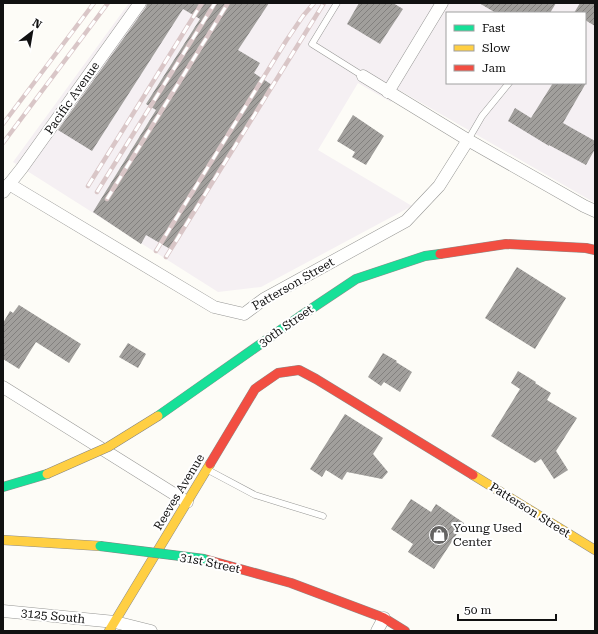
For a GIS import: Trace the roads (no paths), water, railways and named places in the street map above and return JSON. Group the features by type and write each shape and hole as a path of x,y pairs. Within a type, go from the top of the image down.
{"main road":[{"name":"30th Street","path":"3,487 47,474 108,447 158,416 356,278 425,256 506,244 586,248 595,250"},
{"name":"Patterson Street","path":"278,373 299,370 316,379 595,550"},
{"name":"Reeves Avenue","path":"112,626 256,390 278,373"},
{"name":"31st Street","path":"3,540 100,546 204,559 291,583 384,618 405,631"}],"street":[{"name":"Pacific Avenue","path":"6,188 22,168 140,3"},
{"path":"388,92 442,3"},
{"path":"363,76 468,140 595,211"},
{"name":"Patterson Street","path":"6,188 214,307 244,314 264,299 406,221 439,186 468,140"},
{"path":"3,387 187,502"},
{"name":"3125 South","path":"3,611 151,631"},
{"path":"377,631 384,618"}],"lane":[{"path":"337,3 312,44 363,76"},
{"path":"468,140 482,116 507,84"},
{"path":"207,470 255,495 323,516"}],"railway":[{"path":"3,124 94,3"},
{"path":"3,143 108,3"},
{"path":"88,186 202,3"},
{"path":"97,192 215,3"},
{"path":"107,199 228,3"},
{"path":"156,251 286,41 314,3"},
{"path":"166,257 324,3"}],"place":[{"name":"Young Used Center","path":"439,535"}]}
